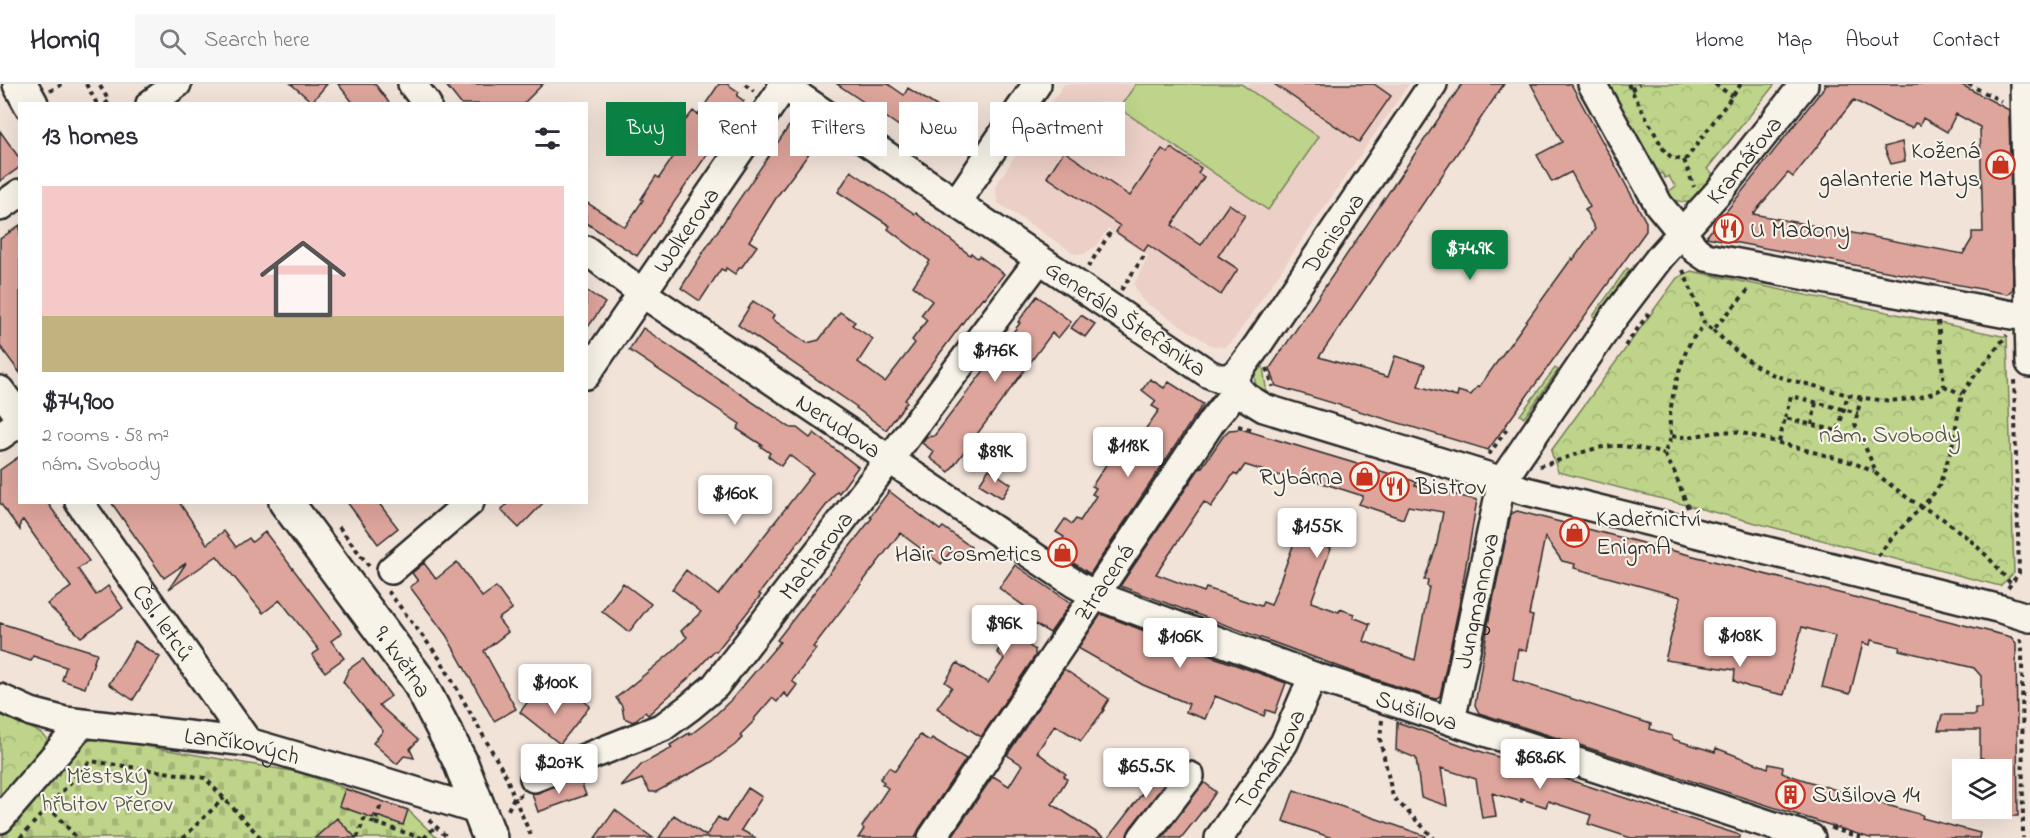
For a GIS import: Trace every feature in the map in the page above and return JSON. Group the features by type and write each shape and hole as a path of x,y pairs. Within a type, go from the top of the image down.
{"main road":[{"name":"9. května","path":"287,504 418,680 460,761 485,824"}],"street":[{"path":"153,102 177,84"},
{"path":"412,84 426,102"},
{"path":"956,203 1037,84"},
{"name":"Denisova","path":"1233,384 1238,372 1433,84"},
{"path":"1592,84 1652,194 1696,250 1709,258 2001,313 2029,316"},
{"name":"Kramářova","path":"1681,233 1720,190 1804,84"},
{"name":"Generála Štefánika","path":"782,85 1209,374 1233,384 1263,408 1502,481"},
{"name":"Wolkerova","path":"588,372 782,85"},
{"path":"2021,89 2029,316 2022,365"},
{"path":"0,207 18,194"},
{"path":"1681,233 1615,316 1502,481 1522,489 2001,609 2023,627"},
{"name":"Nerudova","path":"588,252 642,293 1075,584 1095,595"},
{"name":"Macharova","path":"525,781 663,727 715,686 1039,260"},
{"name":"Ztracená","path":"932,838 1212,421 1233,384"},
{"path":"0,390 18,414"},
{"path":"0,436 18,423"},
{"name":"Jungmannova","path":"1451,721 1502,481"},
{"name":"Čsl. letců","path":"80,504 248,742"},
{"path":"391,570 468,504"},
{"name":"Sušilova","path":"1095,595 1313,676 1451,721 1820,833"},
{"name":"Tománkova","path":"1232,833 1284,743 1313,676"},
{"name":"Lančíkových","path":"0,698 48,717 82,724 248,742 366,776 485,824"},
{"path":"0,819 82,724"},
{"path":"1142,838 1190,776"}],"path":[{"path":"33,93 63,84"},
{"path":"86,84 97,102"},
{"path":"1628,84 1665,152 1673,158 1684,160"},
{"path":"1631,90 1640,84"},
{"path":"1715,84 1732,96"},
{"path":"1684,160 1741,84"},
{"path":"1968,84 2021,89"},
{"path":"100,86 108,102"},
{"path":"1684,160 1697,194"},
{"path":"1095,274 1087,268 1110,232"},
{"path":"1120,290 1144,256"},
{"path":"1685,273 1705,325 1740,354 1770,373 1848,394 1884,400 1904,400 1936,392 1944,386"},
{"path":"1112,285 1129,296"},
{"path":"1713,330 1751,288"},
{"path":"1938,320 1944,386"},
{"path":"1664,454 1672,436 1671,415 1680,372 1689,345 1705,325"},
{"path":"1878,557 1889,541 1936,491 1943,479 1953,447 1962,394 2006,336"},
{"path":"1270,362 1267,368 1273,389"},
{"path":"2006,591 2019,573 2022,365"},
{"path":"1944,386 1962,394"},
{"path":"1785,418 1838,431 1848,394"},
{"path":"1779,442 1791,396 1858,413"},
{"path":"1862,397 1856,424 1874,472"},
{"path":"1812,425 1816,402"},
{"path":"1483,452 1490,453 1513,421"},
{"path":"1230,426 1243,426 1256,430"},
{"path":"1672,436 1682,437 1730,431 1854,463 1874,472 1909,499 1943,519 1977,546 2011,584"},
{"path":"1546,465 1597,448 1617,446 1664,454 1674,471 1688,508"},
{"path":"2023,627 2023,838"},
{"path":"1383,711 1380,739 1393,798 1434,838"},
{"path":"20,838 90,761 205,778 261,838"},
{"path":"506,776 525,781 514,797 532,838"},
{"path":"183,838 224,798"},
{"path":"375,823 383,798"},
{"path":"48,806 77,838"},
{"path":"357,838 364,819 423,838 436,826"},
{"path":"1820,833 1862,838"}],"shaded area":[{"path":"1064,84 1409,84 1233,341 1224,347 1212,346 1143,301 1134,284 1148,256 1108,229 1096,246 1084,254 1075,254 998,203 995,186 1015,156 1125,156 1125,102 1052,102"}],"green space":[{"path":"1136,84 1241,84 1319,137 1268,210 1125,112 1123,102"},
{"path":"1604,84 1775,84 1707,169 1718,178 1692,202 1681,202 1666,193 1675,187 1669,176 1665,178 1662,173 1655,177"},
{"path":"1627,268 1630,270 1596,318 1593,316"},
{"name":"nám. Svobody","path":"1691,271 2007,337 2014,573 2000,586 1558,472 1551,451 1677,278"},
{"path":"1264,356 1266,358 1263,366 1266,388 1263,395 1256,385 1255,376"},
{"path":"1555,368 1558,370 1524,418 1520,415"},
{"path":"0,712 41,733 50,742 0,810"},
{"name":"Městský hřbitov Přerov","path":"97,738 297,772 408,810 437,838 1,838 82,743"}],"building":[{"path":"291,84 327,84 312,102"},
{"path":"338,84 375,84 388,102 352,102"},
{"path":"445,84 543,84 525,102 459,102"},
{"path":"719,84 727,84 739,92 737,96 744,101 707,102"},
{"path":"837,84 888,84 904,95 908,88 930,102 899,102 899,126 887,118 887,102 864,102"},
{"path":"1274,84 1374,84 1391,96 1359,142"},
{"path":"1462,84 1504,84 1319,357 1388,377 1395,356 1425,365 1418,386 1457,397 1458,391 1471,395 1479,387 1595,229 1585,210 1590,207 1571,172 1552,182 1537,155 1562,142 1531,84 1571,84 1646,222 1646,231 1488,450 1276,386 1270,368"},
{"path":"1824,84 1960,84 2009,110 2013,289 2007,294 1706,237 1826,85","holes":["1854,100 1893,121 1912,128 1915,123 1920,125 1923,118 1947,132 1956,114 1980,127 1983,232 1972,232 1972,239 1963,254 1753,214 1788,173 1793,177"]},
{"path":"693,111 698,115 698,156 706,156 637,256 588,224 588,203 625,227 656,176 659,178 674,156 686,156 686,120"},
{"path":"789,126 790,156 807,156 778,195 749,241 757,246 741,268 735,274 726,268 725,271 721,269 700,301 681,288 769,156 778,156 778,142"},
{"path":"0,131 18,156 18,168 0,181"},
{"path":"1902,142 1905,161 1891,164 1884,147"},
{"path":"1171,148 1201,168 1198,173 1204,177 1172,225 1201,245 1229,204 1245,215 1218,256 1238,269 1221,295 1148,245 1144,251 1116,232 1120,226 1047,177 1061,156 1071,156 1130,196 1162,149 1168,153"},
{"path":"851,171 916,213 970,255 971,253 977,258 979,256 1004,274 967,317 905,400 907,402 886,430 857,407 738,325 753,301 774,315 772,319 807,343 819,340 840,312 855,322 852,325 873,339 858,362 885,382 915,343 912,340 927,320 921,315 932,301 913,286 930,261 888,229 890,226 838,192"},
{"path":"18,226 18,370 0,346 0,239"},
{"path":"588,291 605,303 588,327"},
{"path":"1037,296 1071,322 1058,338 1052,333 949,472 930,458 934,452 922,443 926,437 934,436 1020,323 1018,322"},
{"path":"1081,315 1095,324 1085,337 1071,328"},
{"path":"643,328 791,428 797,428 810,438 814,433 858,467 839,493 837,491 716,652 714,651 692,675 648,715 645,712 633,722 624,718 622,706 616,698 687,637 681,631 701,612 672,589 686,570 718,595 813,473 789,455 781,466 768,456 770,453 760,446 762,445 737,429 740,424 629,350"},
{"path":"1150,379 1164,388 1169,382 1203,404 1090,574 1055,551 1064,537 1056,532 1065,519 1072,524 1076,519 1080,521 1096,496 1092,494 1096,488 1092,486 1117,448 1121,451 1123,447 1130,451 1159,410 1152,406 1156,401 1142,390"},
{"path":"1241,429 1417,482 1415,485 1477,500 1459,606 1440,696 1435,699 1351,671 1120,586 1201,466 1229,430","holes":["1245,465 1307,484 1308,480 1316,481 1363,496 1359,504 1403,519 1408,506 1443,512 1436,548 1424,580 1428,580 1427,586 1429,587 1415,660 1364,641 1370,624 1353,617 1354,614 1340,609 1339,612 1311,602 1331,548 1297,535 1271,605 1263,602 1261,606 1206,588 1204,592 1156,574 1204,502 1211,507 1234,473 1238,475"]},
{"path":"18,457 18,504 48,504 89,561 78,569 96,595 108,586 123,608 81,637 47,604 71,587 23,520 20,523 20,530 0,503 0,470"},
{"path":"989,469 1011,484 1002,498 979,484"},
{"path":"889,491 940,530 943,527 971,547 961,559 951,551 941,564 900,533 813,647 816,649 792,681 797,685 788,697 784,693 777,702 772,698 740,735 742,738 710,763 656,792 650,792 642,779 621,787 642,764 672,748 670,745 689,733 690,735 732,699 780,642 777,640 872,518 870,517"},
{"path":"112,504 180,504 207,544 224,531 236,547 249,538 252,542 265,532 342,633 331,641 344,658 325,672 312,655 319,650 280,600 263,613 217,556 169,589 186,563 164,578"},
{"path":"348,504 380,504 398,528 378,544"},
{"path":"507,504 542,504 519,528 501,510"},
{"path":"1517,511 2011,637 2016,643 2018,816 2012,816 2012,759 1980,758 1980,730 1938,730 1942,715 1975,715 1975,708 1981,708 1981,676 1974,668 1899,650 1900,647 1871,640 1870,645 1863,643 1850,694 1822,687 1835,636 1802,627 1784,695 1749,687 1734,681 1735,670 1665,660 1681,597 1574,568 1575,564 1562,561 1545,537 1529,615 1533,616 1526,651 1518,649 1513,680 1651,724 1650,729 1672,736 1672,739 1715,752 1716,748 1768,768 1769,764 1783,767 1782,773 1923,815 1922,818 1980,833 1979,838 1870,838 1479,713 1475,705 1489,619 1511,514"},
{"path":"457,562 482,597 496,587 512,609 498,619 508,632 484,651 516,709 494,721 446,635 410,587 418,581 412,573 424,563 436,579"},
{"path":"1015,565 1071,603 1050,633 1035,624 1024,642 1035,650 1035,656 981,737 937,708 952,687 945,682 957,663 988,683 1004,659 997,652 1028,609 999,588"},
{"path":"623,583 651,604 629,632 602,611"},
{"path":"1101,614 1286,683 1275,713 1266,710 1264,716 1215,696 1205,719 1186,712 1189,704 1143,685 1078,648"},
{"path":"0,623 97,653 85,688 62,680 66,667 33,656 31,661 0,651"},
{"path":"135,641 160,657 133,700 109,684"},
{"path":"363,659 391,696 379,705 418,740 410,749 414,758 404,756 397,764 373,743 383,731 343,682 349,669"},
{"path":"1064,669 1109,699 1104,710 1081,741 1055,725 1037,752 1066,774 1064,776 1067,779 1052,804 1105,838 951,838 993,776 1009,786 1022,765 1007,755"},
{"path":"535,692 554,706 561,698 567,702 574,693 590,706 560,744 520,712"},
{"path":"1397,722 1470,748 1740,835 1740,838 1631,838 1588,824 1591,815 1548,801 1546,807 1492,793 1496,816 1482,818 1476,779 1441,768 1447,806 1421,797 1416,758 1396,750"},
{"path":"920,735 930,741 932,738 966,759 915,838 858,838 864,829 862,827 888,788 882,784 884,782 880,779 889,767 895,771"},
{"path":"1171,756 1181,764 1130,828 1127,838 1108,838"},
{"path":"579,777 586,795 538,812 532,794"},
{"path":"1204,782 1216,792 1207,805 1181,838 1162,838"},
{"path":"748,788 762,797 741,830 756,838 659,838 674,815 706,836 718,817 726,822"},
{"path":"345,789 408,810 403,825 374,815 373,818 339,806"},
{"path":"1294,790 1426,836 1426,838 1332,838 1283,821"},
{"path":"615,810 653,838 595,838"},
{"path":"337,818 356,838 315,838"}],"place":[{"name":"Kožená galanterie Matys","path":"2001,164"},
{"name":"U Madony","path":"1729,229"},
{"name":"Rybárna","path":"1364,476"},
{"name":"Bistrov","path":"1395,486"},
{"name":"Kadeřnictví EnigmA","path":"1575,532"},
{"name":"Hair Cosmetics","path":"1063,553"},
{"name":"Sušilova 14","path":"1791,794"}]}
